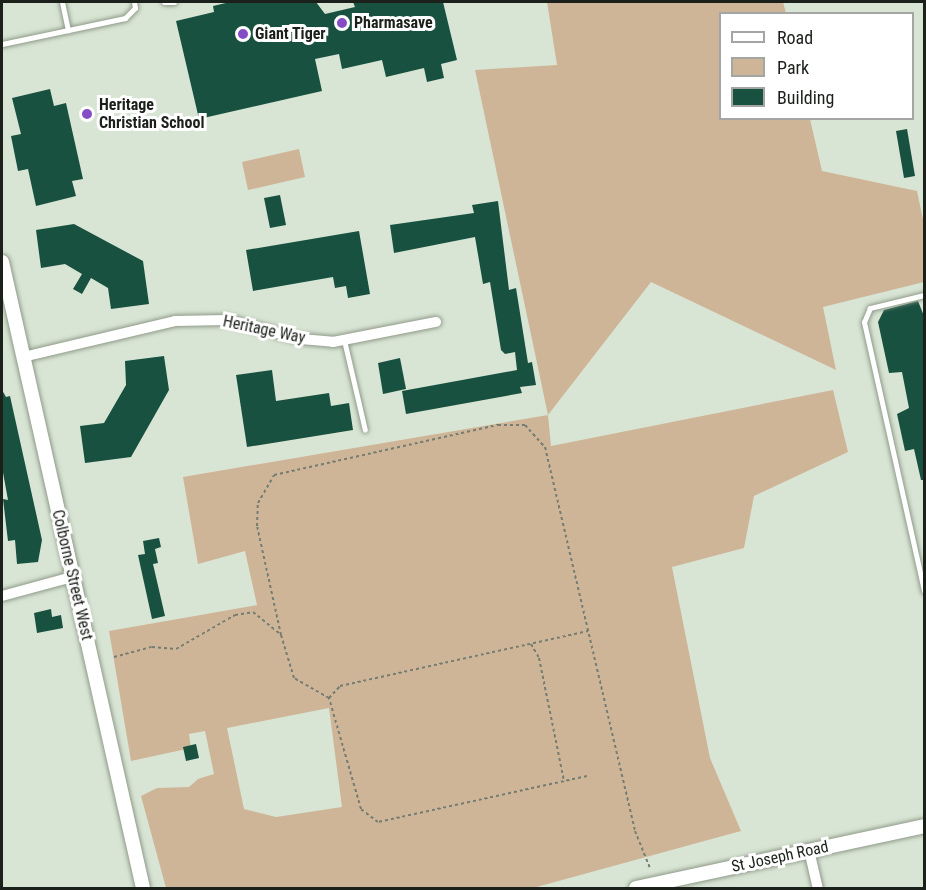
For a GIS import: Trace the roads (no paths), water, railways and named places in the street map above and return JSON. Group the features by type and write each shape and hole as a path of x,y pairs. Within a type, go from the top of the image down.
{"street":[{"name":"Colborne Street West","path":"2,262 143,888"},
{"name":"Heritage Way","path":"23,357 175,321 227,320 301,339 344,340 436,322"},
{"path":"2,596 72,577"},
{"name":"St Joseph Road","path":"636,888 924,826"},
{"path":"809,850 818,888"}],"lane":[{"path":"62,2 68,30"},
{"path":"2,44 125,18 135,8 134,2"},
{"path":"164,2 174,2"},
{"path":"924,295 870,309 864,322 924,591"},
{"path":"344,340 365,430"}],"place":[{"name":"Pharmasave","path":"342,23"},
{"name":"Giant Tiger","path":"243,34"},
{"name":"Heritage Christian School","path":"87,114"}]}
